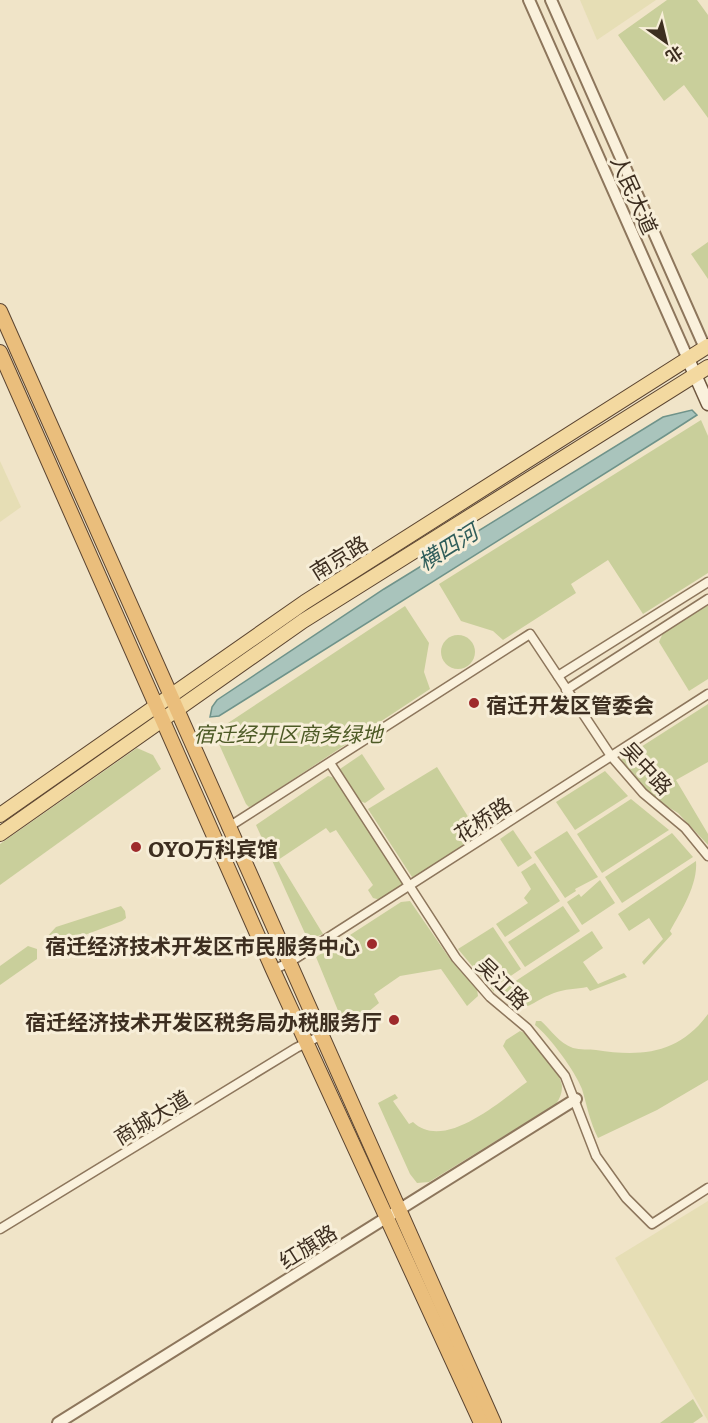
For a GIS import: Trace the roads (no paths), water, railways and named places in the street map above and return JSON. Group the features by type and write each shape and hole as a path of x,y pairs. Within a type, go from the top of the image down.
{"highway":[{"path":"0,311 227,828 322,1035 481,1423"},
{"path":"0,352 273,970 494,1423"}],"main road":[{"name":"南京路","path":"0,815 305,602 707,349"},
{"name":"人民大道","path":"688,359 708,404"},
{"name":"南京路","path":"0,834 303,621 708,367"}],"street":[{"name":"人民大道","path":"529,0 688,359"},
{"name":"人民大道","path":"551,0 707,349"},
{"path":"558,676 708,582"},
{"path":"566,690 708,599"},
{"name":"吴中路","path":"330,763 530,634 611,756 643,793 685,828 708,856"},
{"name":"花桥路","path":"273,970 290,962 708,694"},
{"path":"227,828 330,763"},
{"name":"吴江路","path":"330,763 456,958 490,998 527,1028 565,1076 576,1099 596,1156 626,1198 652,1224 708,1188"},
{"name":"商城大道","path":"0,1229 308,1041 322,1035"},
{"name":"红旗路","path":"58,1423 576,1099"}],"water":[{"path":"692,410 697,415 666,435 219,716 210,717 212,707 217,700 384,589 663,417"}],"place":[{"name":"宿迁开发区管委会","path":"474,703"},
{"name":"OYO万科宾馆","path":"136,847"},
{"name":"宿迁经济技术开发区市民服务中心","path":"372,944"},
{"name":"宿迁经济技术开发区税务局办税服务厅","path":"394,1020"}],"water label":[{"name":"横四河","path":"447,546"}],"park label":[{"name":"宿迁经开区商务绿地","path":"288,732"}]}
